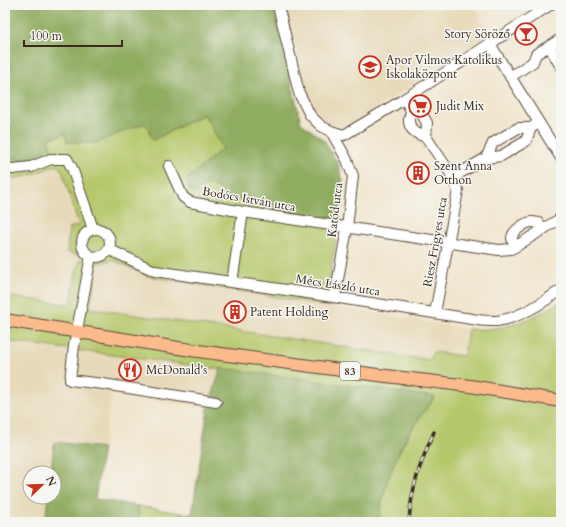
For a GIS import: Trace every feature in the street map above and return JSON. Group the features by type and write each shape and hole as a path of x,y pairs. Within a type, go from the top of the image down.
{"main road":[{"name":"83","path":"5,320 191,350 470,386 561,401"}],"street":[{"path":"278,5 299,93 310,115 321,126 344,135 550,5"},
{"path":"510,77 533,62 536,54 561,39"},
{"path":"490,44 510,77 535,126 561,158"},
{"path":"549,46 561,64"},
{"name":"Riesz Frigyes utca","path":"404,98 411,111 409,121 411,126 417,134 426,136"},
{"name":"Riesz Frigyes utca","path":"411,111 422,114 427,123 426,136 453,177 458,191 436,313"},
{"path":"453,177 486,158 501,156 526,141 535,126"},
{"path":"486,158 493,143 518,128 535,126"},
{"name":"Katód utca","path":"331,131 347,160 353,176 347,228 335,297"},
{"path":"5,167 12,169 31,167 51,159 67,159 72,168 93,230"},
{"name":"Bodócs István utca","path":"169,166 183,197 190,202 243,212 499,250 511,249 515,247"},
{"path":"232,282 243,212"},
{"path":"543,229 539,223 532,222 515,231 512,235 515,247 561,218"},
{"path":"98,229 109,238 110,242 108,249 101,256 91,256 84,250 82,241 87,233 98,229"},
{"name":"Mécs László utca","path":"108,249 155,271 335,297 478,320 496,321 510,318 527,311 561,290"},
{"path":"91,256 76,331 70,380 216,402"}],"shaded area":[{"name":"Apor Vilmos Katolikus Iskolaközpont","path":"285,5 474,5 491,36 344,128 326,122 307,99"},
{"path":"57,165 62,171 79,225 82,256 74,285 71,305 5,296 5,177 9,178"},
{"path":"113,260 148,276 468,329 464,356 433,352 431,360 90,308 98,263"},
{"path":"5,341 221,368 208,408 112,393 103,448 54,442 52,465 22,465 22,505 47,505 45,522 5,522"}],"green space":[{"path":"5,5 273,5 301,123 324,140 338,164 343,181 339,219 272,209 251,201 230,198 217,187 204,186 195,195 189,189 186,180 223,148 204,114 153,140 145,123 95,143 67,142 65,133 48,139 54,155 20,160 5,156 5,144 12,121 5,117"},
{"path":"204,114 223,148 186,180 195,195 204,186 217,187 230,198 251,201 272,209 339,219 329,285 335,286 331,306 148,276 113,260 98,263 90,308 430,360 433,352 464,356 468,329 494,328 517,323 539,314 561,301 561,522 379,522 380,509 386,483 391,470 410,433 435,397 5,341 5,296 71,305 76,274 82,256 67,252 69,228 79,225 62,171 57,165 25,177 5,177 5,156 20,160 53,155 48,139 65,133 67,142 95,143 145,122 153,140"},
{"path":"221,368 435,397 413,426 400,450 386,488 379,522 182,522 181,513 192,514 208,408"},
{"path":"54,442 103,448 95,499 138,506 140,522 45,522 47,505 62,505 62,465 52,465"},
{"path":"138,506 181,513 182,522 140,522"}],"railway":[{"path":"409,522 417,476 424,454 434,432"}],"place":[{"name":"Story Söröző","path":"526,34"},
{"name":"Apor Vilmos Katolikus Iskolaközpont","path":"370,67"},
{"name":"Judit Mix","path":"420,106"},
{"name":"Szent Anna Otthon","path":"418,173"},
{"name":"Patent Holding","path":"235,312"},
{"name":"McDonald's","path":"130,370"}]}
